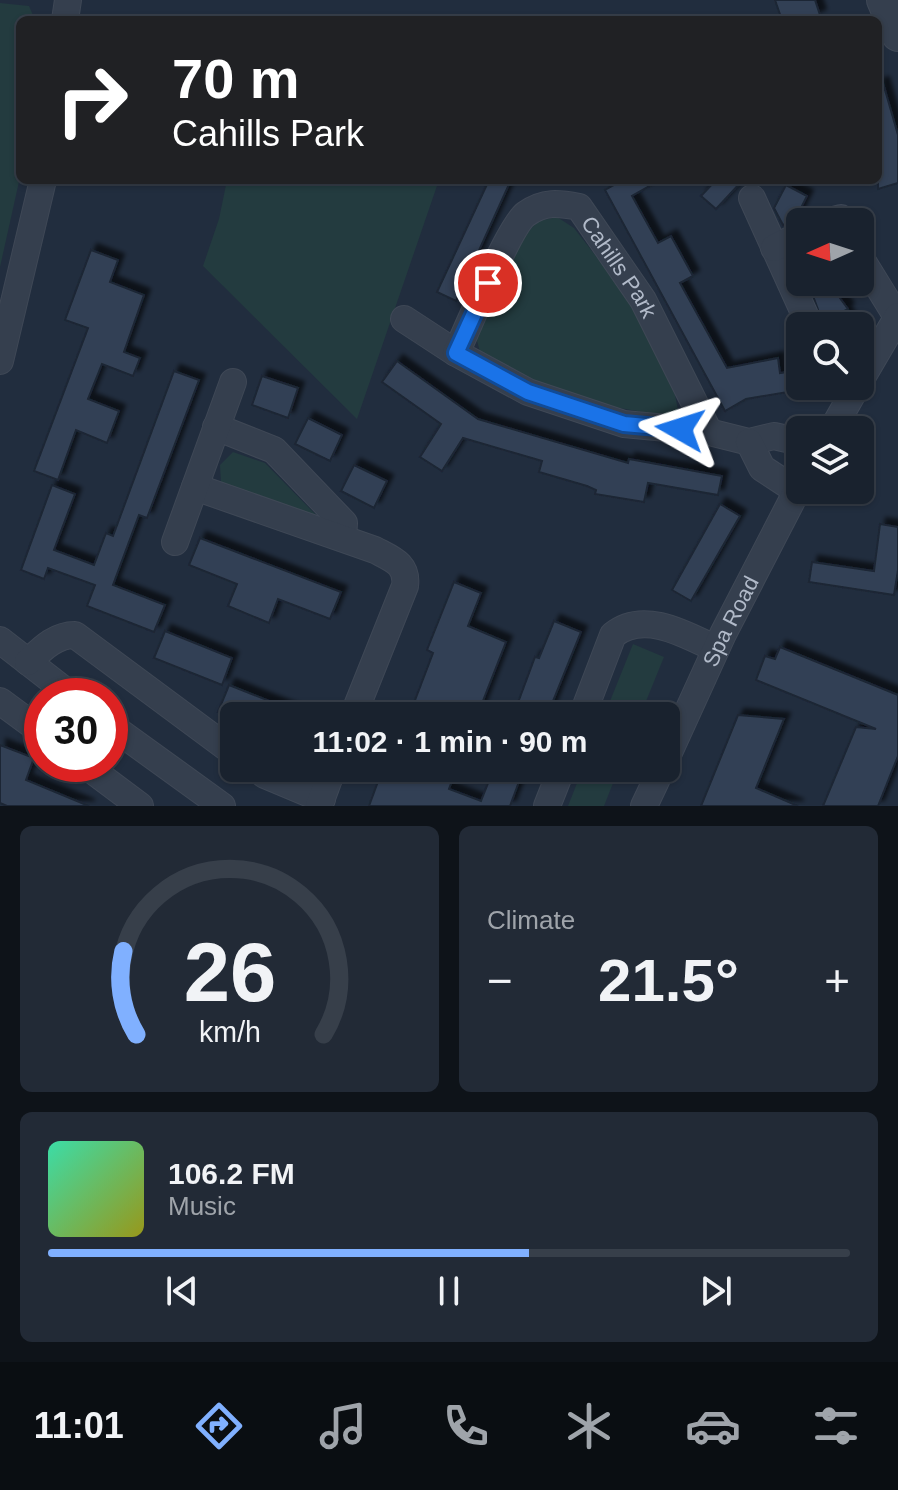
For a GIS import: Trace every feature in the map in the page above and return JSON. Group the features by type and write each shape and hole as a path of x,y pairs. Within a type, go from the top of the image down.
{"street":[{"path":"883,0 898,35"},
{"path":"0,361 42,184"},
{"path":"752,198 804,312"},
{"name":"Cahills Park","path":"456,353 499,259 524,215 551,202 579,207 643,300 709,432"},
{"path":"774,248 786,242"},
{"path":"874,280 897,317 874,358"},
{"path":"404,319 456,353 528,392 624,424 709,432 749,442 774,436 786,439"},
{"path":"175,542 233,382"},
{"path":"216,427 274,450 344,523 343,538"},
{"path":"749,442 762,468 786,481"},
{"path":"195,487 375,550 400,564 406,575 405,586 359,702"},
{"name":"Spa Road","path":"680,728 716,649 790,504"},
{"path":"587,702 613,635 623,627 637,623 676,630 716,649"},
{"path":"28,662 47,644 63,635 75,635 220,743"},
{"path":"0,640 49,678"},
{"path":"0,701 24,719"},
{"path":"128,738 222,806"},
{"path":"108,782 140,806"},
{"path":"279,782 320,803 328,782"},
{"path":"547,806 556,782"},
{"path":"644,806 655,782"}],"green space":[{"path":"0,3 29,6 33,16 16,16 16,184 18,184 0,267"},
{"path":"226,184 438,184 357,419 203,266 219,219"},
{"path":"557,217 574,228 631,301 675,395 678,410 666,416 602,405 552,390 480,352 476,337 495,289 524,235 539,221"},
{"path":"233,452 265,463 320,519 221,483 220,465"},
{"path":"633,644 664,657 646,702 610,702"},
{"path":"577,782 613,782 604,806 568,806"}],"building":[{"path":"775,0 815,0 820,15 818,16 781,16"},
{"path":"882,83 898,135 898,183 878,189 878,184 882,184"},
{"path":"487,184 509,184 456,301 437,292"},
{"path":"616,184 653,184 632,196 658,243 671,236 693,276 680,283 727,368 778,358 780,373 786,372 786,392 746,399 725,411 605,190"},
{"path":"712,184 739,184 716,209 701,196"},
{"path":"786,185 807,196 801,208 786,208 786,224 783,225 774,208"},
{"path":"91,250 118,260 110,282 144,295 124,352 140,358 133,376 102,364 88,399 119,411 107,443 76,430 58,480 34,471 88,328 65,320"},
{"path":"813,296 838,296 848,309 845,312 819,312"},
{"path":"397,361 478,419 628,463 629,459 722,476 718,495 648,483 644,502 595,494 596,490 587,486 539,472 542,461 463,438 442,471 420,457 441,424 382,382"},
{"path":"174,371 199,380 147,518 139,515 113,585 165,605 154,632 87,606 95,585 48,568 44,579 21,570 52,485 75,494 54,550 94,565 106,533 113,536"},
{"path":"262,376 298,388 288,418 252,405"},
{"path":"308,418 342,435 330,461 295,444"},
{"path":"354,465 387,481 374,508 341,491"},
{"path":"720,504 740,516 691,601 672,590"},
{"path":"880,524 898,527 898,570 894,595 809,582 812,562 874,571"},
{"path":"200,538 341,592 330,619 278,599 269,623 228,606 237,584 189,565"},
{"path":"454,582 481,593 468,626 506,642 482,702 414,702 433,653 427,650"},
{"path":"554,621 581,632 553,702 518,702 535,657 539,658"},
{"path":"165,631 232,658 222,685 154,658"},
{"path":"780,647 898,695 898,756 878,806 823,806 856,727 876,729 756,680 765,656 775,659"},
{"path":"229,685 272,702 222,702"},
{"path":"738,715 784,719 756,788 798,806 701,806"},
{"path":"0,745 24,754 24,782 89,806 7,806 0,803"},
{"path":"378,782 452,782 449,789 481,801 488,782 519,782 510,806 369,806"}],"route":[{"path":"488,283 456,353 528,392 624,424 680,429"}]}
